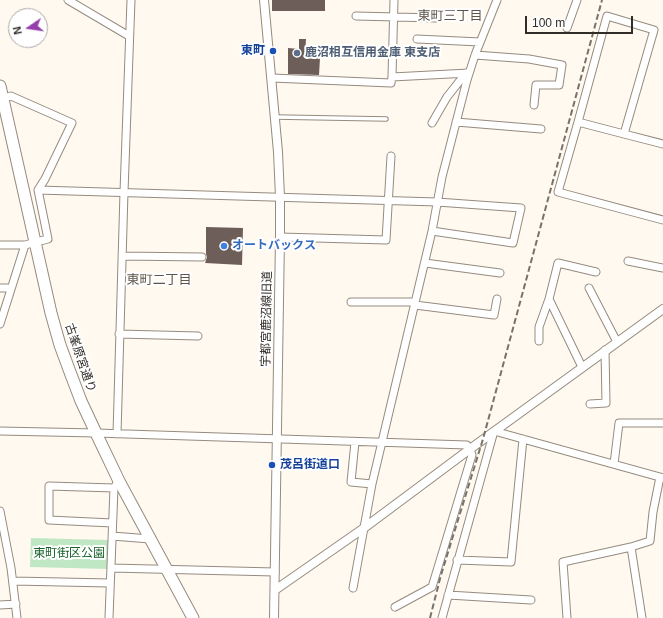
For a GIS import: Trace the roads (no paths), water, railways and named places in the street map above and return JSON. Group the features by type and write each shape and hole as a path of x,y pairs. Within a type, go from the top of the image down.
{"main road":[{"name":"古峯原宮通り","path":"0,86 30,243 60,345 116,484 150,538 193,618"}],"street":[{"path":"68,0 129,36"},
{"path":"117,434 131,0"},
{"name":"宇都宮鹿沼線旧道","path":"264,0 272,78 280,197 274,618"},
{"path":"272,78 391,83 394,0"},
{"path":"353,588 372,484 425,263 442,176 468,73 497,0"},
{"path":"567,28 577,0"},
{"path":"356,16 436,18"},
{"path":"624,134 654,30 607,16 558,192 663,220"},
{"path":"417,39 480,42"},
{"path":"475,55 528,58 562,65 559,85 536,85 534,105"},
{"path":"392,77 468,73"},
{"path":"432,123 447,97 468,73"},
{"path":"0,245 30,243 48,239 38,190 45,179 72,123 11,96 3,98"},
{"path":"456,122 540,129"},
{"path":"578,122 663,144"},
{"path":"280,237 386,240 391,156"},
{"path":"38,190 437,202 521,208 512,243 432,231"},
{"path":"0,324 11,288 30,243"},
{"path":"122,256 202,258"},
{"path":"628,261 663,268"},
{"path":"425,263 500,273"},
{"path":"539,340 539,327 558,263 596,272"},
{"path":"0,288 11,288"},
{"path":"589,288 617,342"},
{"path":"351,302 415,304 494,315 497,299"},
{"path":"548,299 582,367"},
{"path":"275,590 364,528 663,308"},
{"path":"120,334 198,336"},
{"path":"590,404 606,403 605,350"},
{"path":"614,464 619,423 663,422"},
{"path":"0,431 467,445 472,455 432,587 395,607"},
{"path":"494,432 661,477 653,512 650,541 631,547 563,562 567,618"},
{"path":"442,618 494,432"},
{"path":"457,560 511,562 523,439"},
{"path":"355,442 351,482 372,484"},
{"path":"109,618 112,522 116,484 49,486 49,520 112,522"},
{"path":"0,511 13,581 17,618"},
{"path":"112,536 150,538"},
{"path":"631,547 642,618"},
{"path":"111,568 275,572"},
{"path":"13,581 110,583"},
{"path":"448,596 531,600"},
{"path":"0,605 16,604"}],"lane":[{"path":"275,117 386,120"}],"railway":[{"path":"430,618 441,575 483,439 602,0"}],"place":[{"name":"東町","path":"273,51"},
{"name":"鹿沼相互信用金庫 東支店","path":"297,53"},
{"name":"オートバックス","path":"224,246"},
{"name":"茂呂街道口","path":"272,465"}],"district":[{"name":"東町三丁目","path":"450,16"},
{"name":"東町二丁目","path":"159,280"}],"park label":[{"name":"東町街区公園","path":"69,554"}]}
